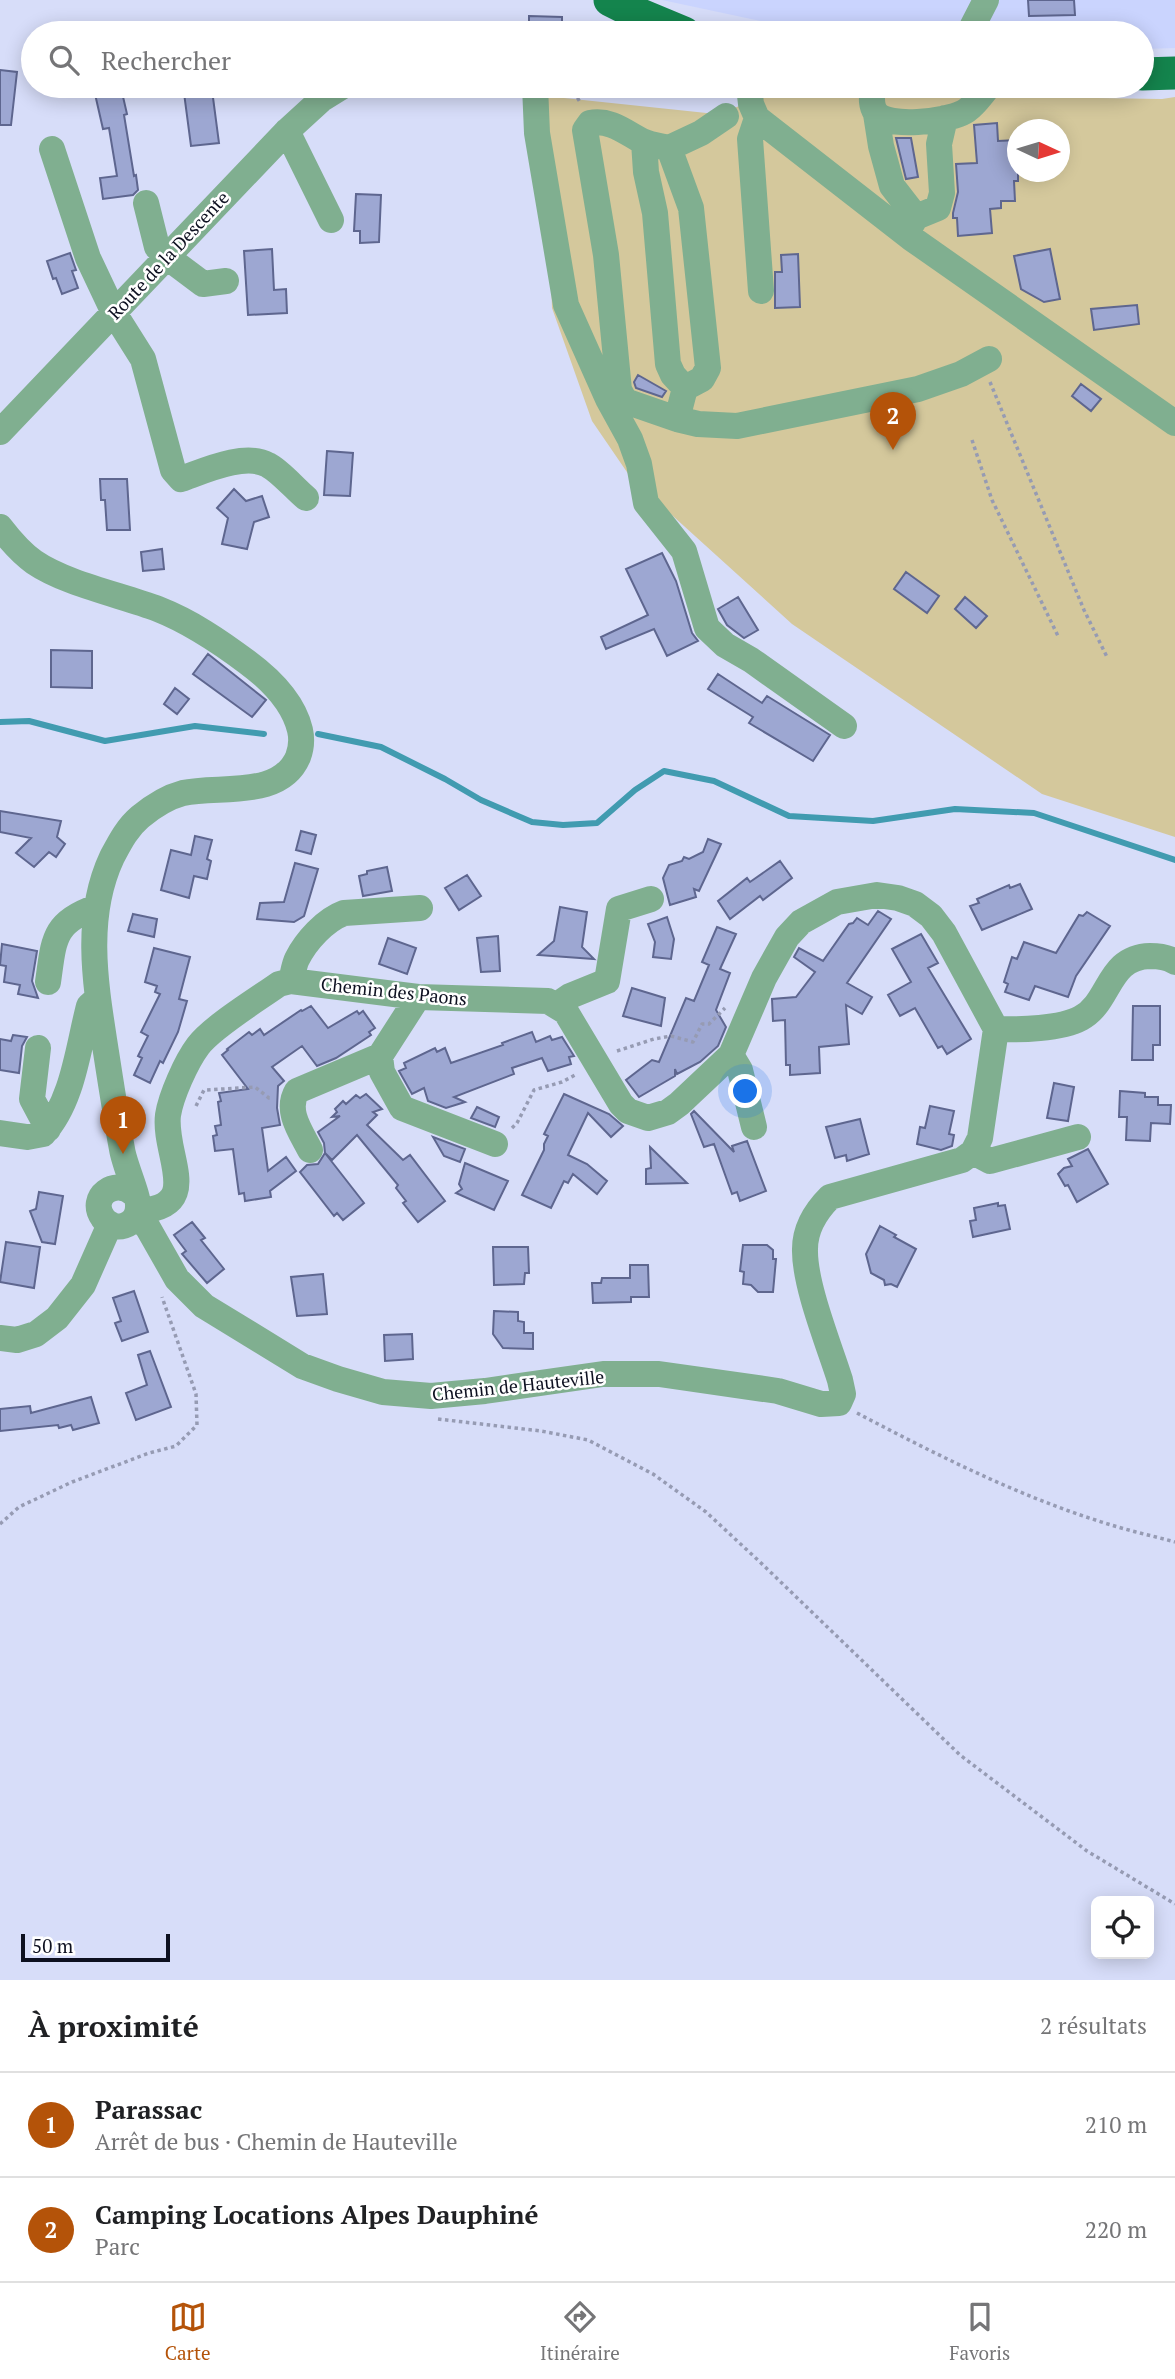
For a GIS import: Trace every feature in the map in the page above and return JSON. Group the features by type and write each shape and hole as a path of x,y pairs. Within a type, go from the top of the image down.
{"main road":[{"path":"610,0 654,21"},
{"path":"1154,74 1175,73"}],"street":[{"path":"975,21 986,0"},
{"name":"Route de la Descente","path":"0,432 287,131 324,98"},
{"path":"536,98 537,133 566,305 597,376 630,439 639,464 646,503 684,551 707,628 725,645 751,660 844,726"},
{"path":"750,98 757,118 911,225 1175,423"},
{"path":"872,98 892,186 911,225"},
{"path":"876,114 887,120 903,122 945,118 965,113 978,98"},
{"path":"656,145 701,133 726,116"},
{"path":"757,118 750,139 761,291"},
{"path":"911,225 938,208 942,193 939,144 945,118"},
{"path":"677,419 685,388 702,379 708,368 691,208 656,145 613,125 600,121 590,123 585,130 606,255 620,390 625,401 677,419 698,424 737,426 918,389 961,374 989,370"},
{"path":"287,131 331,220"},
{"path":"656,145 646,172 655,213 668,364 673,375 685,388"},
{"path":"52,149 88,258 114,313 143,359 173,470 181,479 218,466 249,460 267,464 306,498"},
{"path":"146,203 157,247 167,257 203,284 226,281"},
{"name":"Chemin de Hauteville","path":"0,527 13,544 34,562 55,573 158,610 206,633 266,676 287,701 300,731 301,750 294,766 281,777 267,784 182,793 161,802 140,817 122,836 105,873 97,907 93,945 98,998 118,1130 136,1207 167,1263 189,1293 204,1306 302,1366 383,1392 431,1396 603,1374 659,1374 778,1391 821,1404 839,1403"},
{"path":"651,899 619,909 607,981 570,996 557,1005 570,1018 621,1104 628,1111 648,1118 668,1112 732,1055 776,954 787,937 801,922 837,902 877,895 898,898 915,904 931,916 944,933 996,1029 980,1138 973,1152 962,1160 830,1197 818,1208 809,1228 805,1249 809,1279 840,1380 843,1394 839,1403"},
{"path":"48,982 55,937 67,922 82,912 97,907"},
{"path":"136,1207 128,1224 116,1226 102,1217 99,1203 112,1188 124,1187 136,1207 152,1210 169,1204 174,1195 177,1174 170,1145 169,1115 172,1100 198,1045 279,984 291,981 296,960 324,924 332,918 344,913 420,908"},
{"path":"996,1029 1010,1030 1073,1022 1094,1008 1110,981 1122,966 1133,959 1158,956 1175,962"},
{"name":"Chemin des Paons","path":"291,981 418,997 536,999 557,1005"},
{"path":"310,1150 293,1116 292,1100 297,1091 380,1056 418,997"},
{"path":"0,1133 27,1137 43,1135 54,1122 67,1092 89,1006 98,998"},
{"path":"38,1048 32,1099 48,1129"},
{"path":"732,1055 740,1070 754,1127"},
{"path":"380,1056 382,1072 402,1108 495,1144"},
{"name":"Chemin de Hauteville","path":"106,1192 118,1130"},
{"path":"973,1152 990,1161 1078,1137"},
{"path":"0,1338 17,1340 36,1334 57,1318 83,1285 110,1224"}],"path":[{"path":"989,370 1084,610 1107,657"},
{"path":"972,440 992,500 1059,638"},
{"path":"495,1144 517,1123 534,1090 562,1082 621,1049 653,1039 671,1036 693,1042 702,1024 709,1024 739,995 754,1006"},
{"path":"204,1090 255,1087 269,1098 292,1100"},
{"path":"0,1524 19,1507 72,1482 149,1452 176,1446 197,1425 196,1394 161,1294 160,1275 167,1263"},
{"path":"839,1403 943,1457 1016,1489 1106,1524 1175,1542"},
{"path":"432,1419 588,1440 653,1474 706,1512 833,1630 960,1755 1087,1851 1175,1903"}],"shaded area":[{"path":"662,0 1175,0 1175,48 1154,49 1154,21 761,21"},
{"path":"1175,97 1175,837 1042,794 792,624 631,478 592,421 552,308 545,98 716,114 763,98"}],"building":[{"path":"1028,0 1074,0 1075,15 1029,16"},
{"path":"529,16 562,17 562,21 529,21"},
{"path":"0,70 17,72 11,125 0,125"},
{"path":"96,98 123,98 138,190 133,195 103,199 100,178 117,176 109,128 103,129"},
{"path":"185,98 213,98 219,143 191,146"},
{"path":"997,123 998,141 1007,141 1007,182 1014,182 1015,201 1001,201 1001,208 990,209 992,233 958,236 957,218 953,218 958,192 956,164 977,163 974,125"},
{"path":"896,138 911,138 918,177 906,179"},
{"path":"356,194 381,195 379,242 360,243 360,231 354,231"},
{"path":"272,249 274,290 286,289 287,313 248,315 244,251"},
{"path":"1050,249 1060,299 1044,302 1021,289 1014,256"},
{"path":"70,253 78,288 62,294 47,261"},
{"path":"798,254 800,307 775,308 775,272 782,272 781,255"},
{"path":"1137,305 1139,324 1094,330 1091,309"},
{"path":"638,375 666,391 662,397 636,388 634,382"},
{"path":"1081,384 1101,399 1091,411 1072,396"},
{"path":"327,451 353,453 350,496 324,495"},
{"path":"100,479 127,479 130,530 107,530"},
{"path":"234,489 246,501 262,496 269,517 254,522 247,549 222,544 228,518 217,508"},
{"path":"162,549 164,569 143,571 141,552"},
{"path":"662,553 676,581 692,633 698,641 667,656 654,629 606,649 601,637 648,615 626,569"},
{"path":"906,572 939,596 927,613 894,589"},
{"path":"738,597 758,630 744,638 727,625 718,609"},
{"path":"965,597 987,616 976,628 955,609"},
{"path":"51,650 92,651 92,688 51,687"},
{"path":"208,654 266,700 252,717 193,674"},
{"path":"718,674 762,703 767,696 830,735 813,761 749,723 753,717 708,689"},
{"path":"175,688 189,699 177,714 164,704"},
{"path":"0,811 61,821 57,837 65,844 56,857 49,852 34,867 16,853 31,838 0,832"},
{"path":"301,831 316,835 311,854 296,850"},
{"path":"195,836 212,840 207,859 211,861 207,879 194,876 189,898 161,890 171,850 191,855"},
{"path":"708,839 721,844 699,891 694,889 696,897 670,905 663,878 669,865 682,861 684,857 689,859 703,852"},
{"path":"780,861 792,878 763,900 760,896 730,919 718,901 747,878 750,882"},
{"path":"295,863 318,869 304,916 294,922 257,919 260,903 284,902"},
{"path":"387,867 392,891 363,896 359,876 367,874 367,871"},
{"path":"467,875 481,896 459,910 445,888"},
{"path":"1020,884 1032,909 982,930 970,906 979,903 977,899 1009,885 1010,888"},
{"path":"560,907 587,912 582,947 594,959 538,955 554,941"},
{"path":"878,911 891,919 847,983 872,997 862,1014 846,1005 849,1044 819,1047 820,1073 790,1075 790,1065 786,1065 785,1020 773,1021 772,999 796,997 815,972 794,957 799,948 823,961 849,924 857,918 868,925"},
{"path":"1087,912 1110,926 1076,976 1068,997 1035,986 1029,1000 1005,992 1008,984 1004,982 1012,957 1017,959 1024,942 1056,953 1079,915 1083,916"},
{"path":"133,914 157,919 154,937 128,931"},
{"path":"667,917 674,939 671,959 653,957 655,942 648,924"},
{"path":"717,927 736,934 720,969 730,973 716,1010 726,1027 718,1046 700,1062 677,1074 675,1069 675,1076 639,1097 626,1080 652,1060 659,1062 686,998 694,1001 709,965 702,962"},
{"path":"921,934 938,963 928,968 971,1039 947,1054 942,1046 938,1048 915,1008 900,1016 888,995 911,982 892,949"},
{"path":"498,936 500,971 481,972 477,938"},
{"path":"388,938 416,948 407,974 379,964"},
{"path":"2,944 37,951 32,981 38,998 18,994 20,985 4,982 6,966 0,965"},
{"path":"154,948 190,957 179,999 187,1001 178,1032 150,1083 134,1075 142,1058 138,1056 148,1036 141,1032 160,994 155,992 157,986 145,982"},
{"path":"632,988 665,998 661,1026 623,1016"},
{"path":"311,1006 328,1028 357,1011 359,1014 363,1011 375,1028 369,1032 371,1035 336,1058 317,1066 302,1046 272,1067 284,1081 278,1086 277,1108 280,1125 262,1128 268,1171 286,1157 296,1171 270,1191 271,1197 245,1201 244,1193 239,1194 233,1149 215,1151 215,1126 221,1125 219,1093 248,1089 222,1055 249,1032 252,1035 260,1029 264,1035"},
{"path":"1133,1006 1160,1006 1160,1045 1153,1045 1153,1060 1132,1060"},
{"path":"532,1032 536,1042 550,1036 552,1040 562,1037 574,1056 569,1057 571,1064 548,1071 542,1058 512,1068 514,1074 454,1097 465,1102 446,1108 428,1101 424,1088 412,1094 399,1071 406,1068 404,1063 435,1048 437,1052 445,1048 451,1063"},
{"path":"13,1035 27,1037 22,1046 19,1073 0,1070 0,1039 11,1041"},
{"path":"1054,1083 1074,1087 1068,1121 1047,1118"},
{"path":"1120,1091 1145,1093 1145,1097 1158,1097 1158,1105 1171,1105 1170,1124 1151,1123 1150,1141 1126,1140 1127,1117 1119,1117"},
{"path":"366,1094 382,1109 373,1112 377,1115 367,1125 403,1160 410,1155 445,1201 418,1222 403,1203 406,1201 396,1188 398,1185 357,1135 332,1160 325,1153 324,1143 318,1132 340,1116 332,1117 343,1101 346,1104 356,1095 360,1098"},
{"path":"564,1094 609,1114 623,1126 611,1137 588,1113 568,1155 587,1164 607,1181 597,1194 573,1174 568,1183 564,1181 551,1208 522,1195 544,1150 548,1136 544,1134"},
{"path":"930,1106 954,1111 949,1134 954,1135 952,1146 941,1150 917,1144 920,1127 925,1128"},
{"path":"477,1107 499,1117 495,1127 471,1118"},
{"path":"694,1111 734,1152 732,1146 747,1141 766,1191 740,1201 737,1192 732,1194 714,1144 704,1147 691,1114"},
{"path":"860,1119 869,1154 847,1161 846,1155 835,1158 826,1127"},
{"path":"433,1137 465,1149 460,1162 444,1156"},
{"path":"650,1147 687,1183 646,1184 646,1169 651,1168"},
{"path":"1088,1149 1108,1184 1077,1202 1058,1174 1064,1168 1072,1166 1068,1159"},
{"path":"325,1153 364,1203 343,1220 337,1213 334,1216 300,1172 307,1165 318,1164"},
{"path":"465,1163 508,1181 494,1210 456,1193 462,1189 459,1184"},
{"path":"39,1192 63,1196 55,1244 42,1242 30,1211 36,1209"},
{"path":"998,1203 998,1206 1005,1205 1010,1229 973,1237 970,1221 976,1220 974,1208"},
{"path":"192,1222 205,1238 201,1240 224,1269 207,1283 182,1254 186,1251 174,1235"},
{"path":"880,1226 916,1249 897,1287 885,1285 884,1280 871,1273 866,1254"},
{"path":"6,1242 40,1247 34,1288 0,1282"},
{"path":"743,1245 767,1245 773,1250 773,1259 776,1259 773,1292 758,1292 751,1285 743,1284 744,1272 740,1271"},
{"path":"493,1247 528,1247 529,1273 525,1273 524,1284 494,1285"},
{"path":"630,1265 648,1265 649,1297 631,1297 631,1302 593,1303 592,1283 601,1283 602,1278 630,1278"},
{"path":"323,1274 327,1314 297,1316 291,1277"},
{"path":"134,1291 148,1332 122,1341 115,1323 121,1321 113,1298"},
{"path":"494,1311 518,1312 518,1321 524,1322 524,1333 533,1333 533,1349 503,1348 493,1334"},
{"path":"412,1334 413,1359 385,1361 384,1335"},
{"path":"150,1351 171,1407 136,1420 126,1393 147,1385 138,1355"},
{"path":"91,1397 99,1423 73,1430 71,1425 59,1428 58,1425 0,1431 0,1409 30,1406 31,1413"}],"waterway":[{"path":"0,722 29,721 105,741 195,726 264,734"},
{"path":"318,734 381,747 481,800 532,822 563,825 597,823 635,790 664,771 714,781 789,816 873,821 955,809 1034,813 1175,860"}],"place":[{"name":"Camping Locations Alpes Dauphiné","path":"893,450"},
{"name":"Parassac","path":"123,1154"}]}
